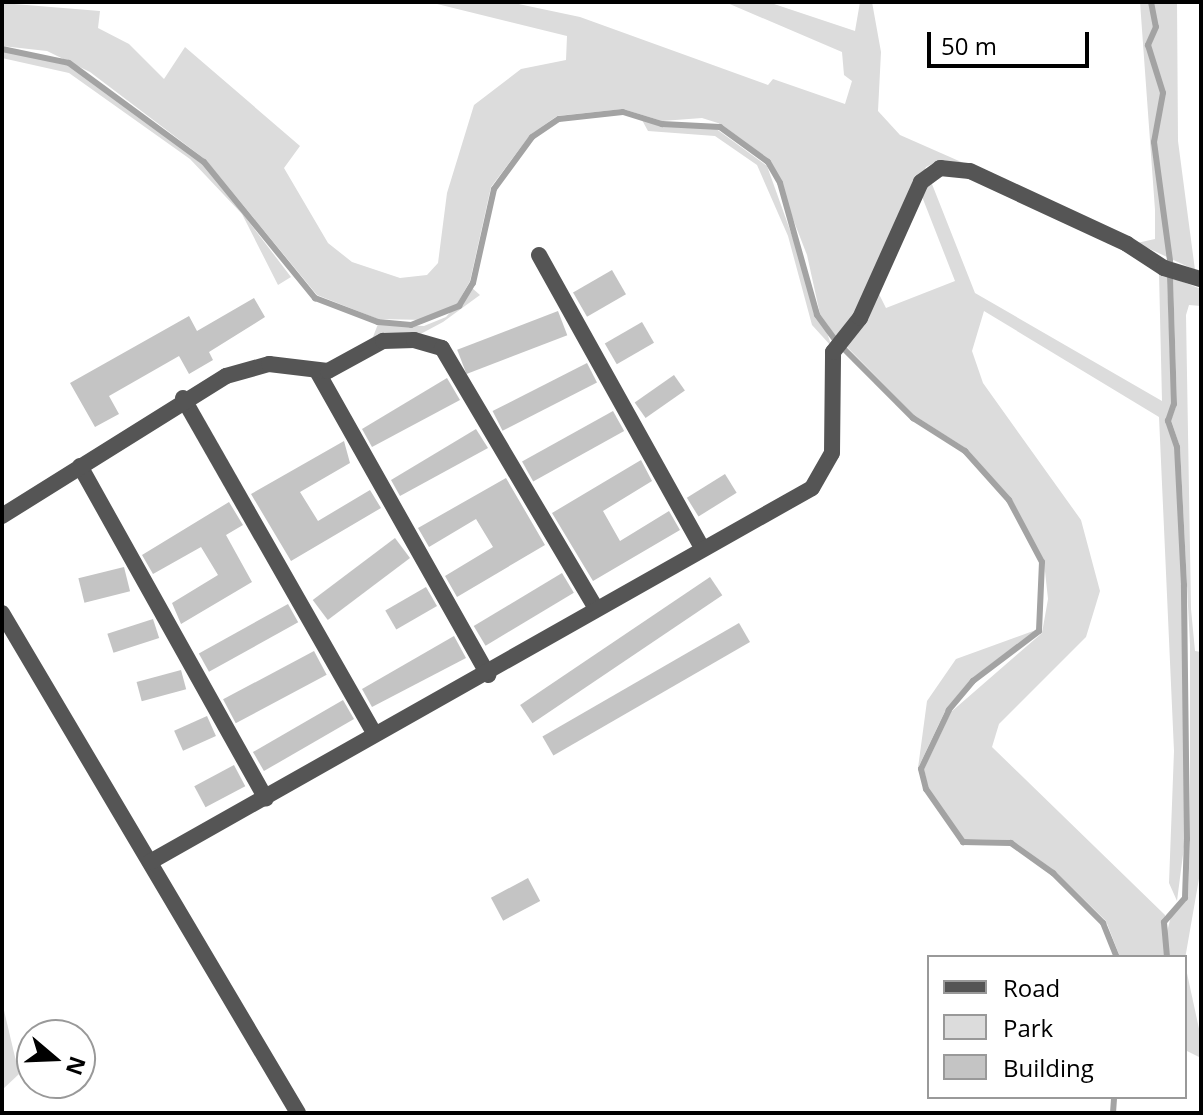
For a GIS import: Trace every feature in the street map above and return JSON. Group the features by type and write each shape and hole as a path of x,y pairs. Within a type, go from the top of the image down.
{"street":[{"path":"150,862 266,799 375,734 488,675 595,607 797,500 823,478 832,453 833,352 860,318 921,182 940,168 970,171 1127,244 1164,268 1201,279"},
{"path":"539,255 702,548"},
{"path":"2,516 183,398 250,367 295,364 317,371 383,341 442,348 595,607"},
{"path":"317,371 488,675"},
{"path":"183,398 375,734"},
{"path":"80,466 266,799"},
{"path":"2,613 298,1113"}],"green space":[{"path":"429,2 509,2 580,17 768,85 773,79 845,104 852,81 844,75 842,52 725,2 768,2 855,31 860,2 872,2 881,52 878,111 900,135 984,172 938,161 926,167 859,314 837,338 820,314 807,255 770,160 721,124 702,118 662,121 623,109 557,116 530,135 491,187 470,281 457,304 427,320 378,319 317,295 206,160 90,72 47,51 2,46 2,3 100,11 98,28 129,44 164,79 185,47 300,146 284,168 328,243 352,262 400,278 427,275 438,263 447,193 474,105 521,69 566,60 567,36"},
{"path":"1140,2 1177,2 1178,141 1195,270 1137,243 1155,239"},
{"path":"2,50 71,66 204,163 291,277 278,285 242,214 190,159 69,73 2,58"},
{"path":"642,120 715,128 767,166 832,347 812,325 788,236 757,165 715,136 648,131"},
{"path":"930,179 975,293 1162,401 1159,273 1167,276 1172,403 1166,421 1175,447 1185,645 1185,839 1177,901 1169,883 1174,751 1159,417 984,311 972,351 983,383 1081,520 1100,591 1086,637 999,724 992,747 1165,915 1165,955 1119,955 1106,921 1055,871 1012,840 964,839 928,788 924,769 951,712 1042,633 1048,599 1044,562 1011,498 967,449 915,416 847,347 879,294 886,308 955,281 921,194"},
{"path":"1173,278 1201,289 1201,306 1189,305 1186,315 1191,609 1195,651 1201,652 1201,867 1186,955 1169,955 1166,936 1172,912 1188,899 1190,839 1190,645 1180,447 1171,420 1177,404"},
{"path":"472,288 480,295 443,322 413,338 371,342 378,324 424,326 446,317"},
{"path":"1036,630 971,679 946,709 918,768 927,701 956,659"},
{"path":"1187,973 1201,1038 1201,1058 1187,1051"},
{"path":"2,1002 16,1061 16,1077 2,1090"}],"building":[{"path":"612,270 626,294 587,317 573,292"},
{"path":"254,298 265,317 209,352 213,360 189,374 179,356 109,396 119,414 95,427 70,383 189,316 197,331"},
{"path":"558,311 567,335 466,374 457,350"},
{"path":"642,322 654,343 617,364 605,344"},
{"path":"587,363 597,383 503,431 493,411"},
{"path":"674,375 685,391 646,418 635,403"},
{"path":"447,378 460,400 372,447 362,429"},
{"path":"613,411 624,431 533,482 522,461"},
{"path":"476,429 488,448 400,496 391,480"},
{"path":"344,441 350,463 300,492 318,521 370,490 381,508 291,561 251,494"},
{"path":"641,460 652,481 603,511 620,541 669,511 680,530 593,581 552,513"},
{"path":"725,474 737,493 698,517 687,498"},
{"path":"506,478 545,545 457,597 445,576 493,547 476,519 429,547 418,528"},
{"path":"229,502 243,525 226,535 252,582 181,624 172,603 218,575 201,547 153,574 142,555"},
{"path":"395,538 410,558 328,620 313,600"},
{"path":"124,567 130,591 84,603 78,578"},
{"path":"562,573 574,593 486,646 474,626"},
{"path":"710,577 722,595 532,723 520,705"},
{"path":"426,587 437,606 396,630 385,610"},
{"path":"288,604 298,622 209,672 199,653"},
{"path":"153,619 159,638 114,653 107,634"},
{"path":"739,623 750,642 553,756 542,736"},
{"path":"454,636 466,658 372,707 362,689"},
{"path":"314,651 327,675 236,723 223,699"},
{"path":"181,670 186,689 142,701 137,682"},
{"path":"343,700 354,719 264,771 253,752"},
{"path":"207,716 216,736 183,751 174,731"},
{"path":"234,765 245,786 206,807 194,786"},
{"path":"528,878 540,901 503,921 491,898"}],"waterway":[{"path":"1151,2 1156,27 1148,45 1163,93 1154,142 1170,261"},
{"path":"2,49 69,63 204,162 315,298 378,322 411,325 459,306 473,283 494,189 532,137 559,119 623,112 662,124 720,127 768,162 780,183 817,315 835,340"},
{"path":"1167,955 1164,922 1185,898 1187,839 1184,585 1177,447 1168,421 1174,404 1170,278"},
{"path":"844,349 913,418 965,451 1009,500 1042,562 1039,631 973,681 949,710 921,769 926,789 963,842 1011,843 1053,873 1103,923 1116,955"},
{"path":"1113,1113 1114,1099"}]}
